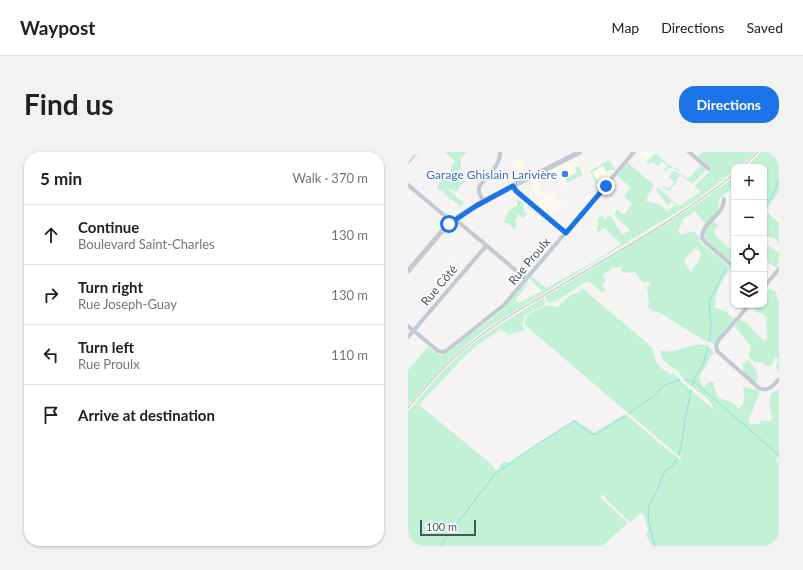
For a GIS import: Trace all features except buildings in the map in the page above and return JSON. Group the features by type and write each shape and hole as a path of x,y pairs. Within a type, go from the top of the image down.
{"street":[{"path":"408,162 416,152"},
{"path":"483,202 479,192 479,187 497,165 500,160 500,152"},
{"path":"408,271 444,229 454,220 483,202 580,152"},
{"name":"Rue Proulx","path":"414,331 436,350 443,352 501,308 634,152"},
{"path":"689,152 709,169"},
{"path":"408,185 454,220 526,279"},
{"path":"513,186 516,191 566,233"},
{"path":"724,199 724,204 721,210 704,229 702,238 731,264"},
{"name":"Rue Côté","path":"408,338 486,246"},
{"path":"767,283 779,269"},
{"path":"746,308 718,341 716,346 717,351 759,388 768,390 779,379"},
{"path":"408,326 414,331"}],"shaded area":[{"path":"638,152 658,152 648,160"},
{"path":"574,159 583,175 560,186 552,171"},
{"path":"520,160 528,174 521,178 513,164"},
{"path":"609,160 616,169 601,187 595,182 590,171"},
{"path":"535,179 544,195 552,191 557,199 562,203 549,217 533,204 536,200 536,196 529,182"}],"green space":[{"path":"445,152 467,152 461,158 461,167 456,173 451,173 451,167 455,161"},
{"path":"702,152 756,152 742,164 731,164 731,173 695,201 487,328 446,365 408,406 408,370 428,347 440,355 447,353 499,313 527,282 529,283 516,299 518,303 542,291 530,279 532,277 546,288 595,261 621,244 604,228 598,232 597,231 599,223 597,220 602,215 607,223 606,218 609,215 622,235 630,230 614,215 617,209 624,215 632,204 624,196 631,188 617,176 628,163 654,185 646,201 659,204 669,212 669,209 675,205 671,201 668,206 657,191 657,187 679,206 699,193 700,191 695,188 695,186 712,169 698,156"},
{"path":"761,152 779,152 779,191 767,209 767,164 749,164"},
{"path":"655,153 674,169 676,167 681,172 671,168 663,171 668,166 662,161 658,166 652,162 648,164 646,163"},
{"path":"609,160 616,170 609,170 607,172 603,166 592,172 602,186 601,187 595,182 590,171"},
{"path":"701,165 706,170 692,184 681,175 682,173 688,179"},
{"path":"578,166 583,175 567,183 565,178 577,173 575,168"},
{"path":"674,171 681,175 676,180 677,182 670,190 671,191 666,190 661,185 668,189 674,182 669,177"},
{"path":"446,176 458,176 465,182 456,192 447,188 461,201 463,201 461,207 443,191 437,189 440,180"},
{"path":"731,179 731,190 722,196 719,200 718,210 705,224 695,211 682,220 678,230 681,235 693,231 699,236 701,243 731,268 718,289 714,306 715,308 728,312 728,314 734,319 714,344 648,308 647,288 651,283 647,281 644,282 639,279 635,272 625,273 621,270 623,266 612,268 602,276 606,280 602,286 605,288 605,292 602,292 587,281 556,301 548,303 545,297 672,220","holes":["695,248 700,251 699,261 692,268 692,271 690,271 684,260"]},
{"path":"518,199 523,203 524,211 527,213 524,218 522,218 519,214 515,221 517,224 514,229 508,223 502,221 505,220 510,210 517,206"},
{"path":"767,212 779,223 779,245 776,239 767,236"},
{"path":"714,221 718,226 714,231 715,235 731,250 731,258 729,261 705,240 704,234"},
{"path":"767,245 779,252 778,268 769,264 767,259"},
{"path":"582,288 653,348 656,361 661,367 672,375 673,372 685,385 714,410 710,402 700,392 688,384 680,374 661,357 660,351 673,351 696,345 711,348 714,353 700,376 702,385 704,388 707,383 713,382 718,398 734,403 738,409 744,402 744,387 760,391 748,422 751,424 759,424 760,421 770,421 772,419 769,402 771,394 779,389 779,458 777,457 776,460 779,463 779,546 652,546 646,535 648,531 644,515 641,513 630,522 607,500 603,494 601,497 602,499 625,520 627,524 602,546 408,546 408,412 445,370 469,347 496,327 543,298 545,300 544,305 525,315 523,327 526,329 509,335 501,329 476,346 419,405 490,463 496,471 504,461 508,463 575,420 594,433 625,414 680,460 682,459 525,325 526,317 532,312 547,305 557,307 571,296 580,292"},
{"path":"771,289 776,292 779,302 779,373 776,367 778,360 777,358 774,359 774,362 770,367 760,362 754,362 750,358 749,354 751,346 734,326 739,320 743,321 747,323 761,338 765,340 767,338 766,317 764,314 756,312 754,308 767,308 767,293"},
{"path":"748,360 757,373 758,380 756,383 743,371 743,364"}],"waterway":[{"path":"767,203 779,181"},
{"path":"709,341 711,327 709,301 726,268"},
{"path":"692,386 695,377 703,365 708,347"},
{"path":"628,414 654,396 667,384 680,380"},
{"path":"684,380 693,381 779,455"},
{"path":"679,455 691,390"},
{"path":"440,546 495,474 536,445 574,421 594,435 625,416"},
{"path":"655,546 648,520 649,506 666,470 672,466 677,458"}],"railway":[{"path":"745,164 758,152"},
{"path":"408,408 447,364 492,327 668,222 713,191 731,176"}],"place":[{"name":"Garage Ghislain Larivière","path":"565,174"}],"route":[{"path":"449,224 462,214 513,186 516,191 566,233 606,186"}]}
